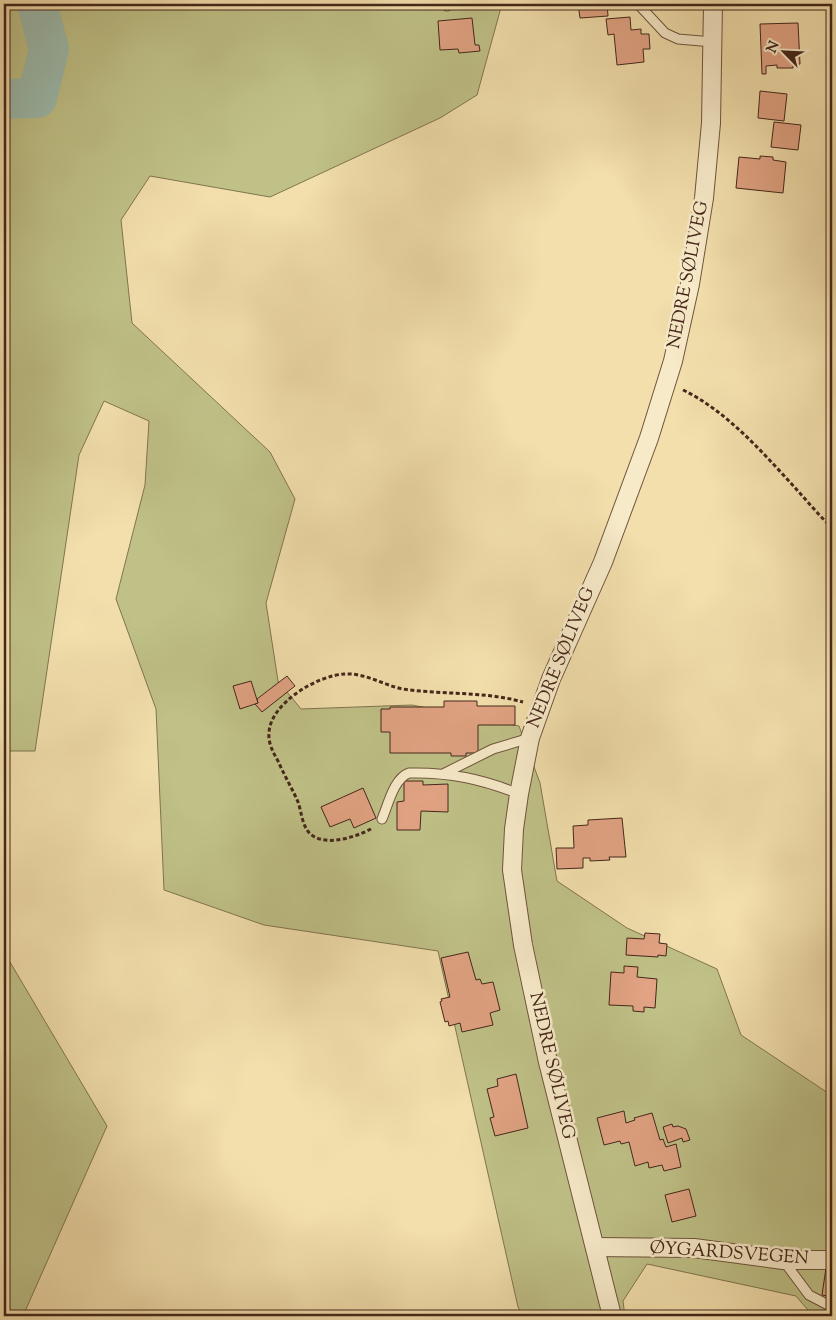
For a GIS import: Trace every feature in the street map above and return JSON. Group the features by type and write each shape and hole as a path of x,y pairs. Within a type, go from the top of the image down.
{"street":[{"name":"NEDRE SØLIVEG","path":"612,1316 548,1062 523,945 512,870 519,794 530,738 550,679 603,562 649,438 673,361 690,284 704,198 712,123 713,4"},
{"name":"ØYGARDSVEGEN","path":"595,1247 694,1248 782,1260 832,1260"}],"lane":[{"path":"638,4 665,32 678,39 713,42"},
{"path":"443,774 494,749 530,738"},
{"path":"382,819 396,785 404,774 409,772 443,774 480,780 519,794"},
{"path":"782,1260 809,1295 832,1307"}],"path":[{"path":"666,383 698,397 725,418 770,460 832,527"},
{"path":"382,819 370,830 357,836 343,839 319,839 308,833 298,802 269,742 268,731 276,713 302,689 336,674 356,674 400,688 438,693 493,696 541,706"}],"green space":[{"path":"4,4 500,4 500,11 477,95 440,118 270,197 150,176 121,220 132,323 270,452 295,499 266,603 278,681 301,709 412,705 519,726 540,783 557,881 627,928 717,969 741,1035 832,1094 832,1316 813,1316 796,1296 647,1264 623,1301 625,1316 523,1316 518,1307 438,951 264,925 164,890 156,709 116,599 145,485 149,421 104,401 79,455 35,751 9,751 4,657"},
{"path":"4,952 107,1126 23,1316 4,1316"}],"building":[{"path":"578,4 607,4 608,16 580,18"},
{"path":"630,17 631,30 641,29 641,34 649,34 650,49 643,49 644,62 617,65 614,34 608,35 606,19"},
{"path":"472,18 475,45 479,45 480,51 459,53 458,49 440,50 438,21"},
{"path":"798,23 800,64 793,65 793,68 777,68 777,65 766,66 766,74 762,74 760,24"},
{"path":"760,91 787,94 784,121 758,118"},
{"path":"774,122 801,125 798,150 771,147"},
{"path":"760,156 773,157 773,160 786,162 783,193 736,188 739,157 760,159"},
{"path":"287,676 295,686 262,712 255,704 258,703 257,699"},
{"path":"251,681 258,703 240,709 233,686"},
{"path":"444,701 477,701 477,706 515,706 515,725 478,725 478,753 466,753 466,756 451,756 451,753 390,753 390,732 381,732 381,709 390,709 390,707 444,707"},
{"path":"404,781 423,781 423,785 448,784 448,812 421,811 420,830 397,830 397,802 404,801"},
{"path":"363,788 376,818 354,828 350,819 330,827 321,807"},
{"path":"622,818 626,857 609,857 610,860 590,861 590,858 583,858 583,868 557,869 556,848 574,848 573,826 588,825 588,820"},
{"path":"645,933 660,934 659,943 667,944 666,956 626,955 627,938 644,939"},
{"path":"468,952 476,980 480,979 482,984 493,982 500,1010 490,1013 493,1025 462,1032 460,1023 449,1026 448,1021 445,1022 440,1002 442,1001 441,999 450,997 441,958"},
{"path":"624,966 638,967 637,977 657,979 655,1008 644,1007 644,1012 633,1011 633,1006 609,1005 611,972 624,973"},
{"path":"516,1074 528,1128 495,1136 490,1118 494,1117 487,1089 498,1086 497,1079"},
{"path":"624,1111 626,1123 635,1120 634,1118 652,1113 660,1140 663,1139 666,1147 676,1144 681,1167 664,1171 662,1165 649,1168 648,1162 635,1166 629,1142 621,1144 620,1141 604,1145 597,1118"},
{"path":"672,1124 673,1127 678,1126 686,1129 690,1140 683,1142 682,1138 668,1143 663,1127"},
{"path":"689,1189 696,1216 672,1222 665,1195"},
{"path":"826,1268 832,1269 832,1297 822,1295"}],"waterway":[{"path":"4,99 37,98 49,49 37,4"}]}
